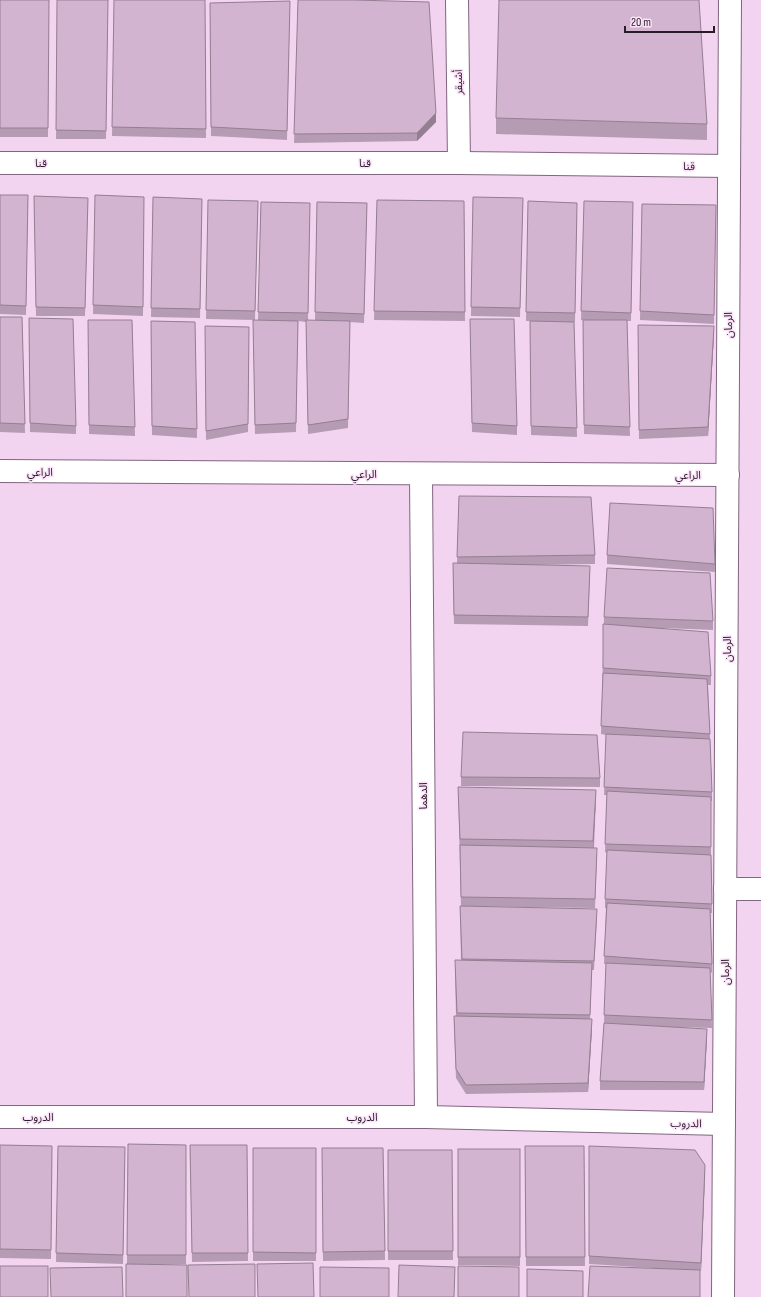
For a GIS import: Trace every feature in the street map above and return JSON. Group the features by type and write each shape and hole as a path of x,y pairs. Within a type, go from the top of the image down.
{"street":[{"name":"أشيقر","path":"457,0 458,163"},
{"name":"الرمان","path":"723,1297 730,0"},
{"name":"قنا","path":"0,163 458,163 729,166"},
{"name":"الراعي","path":"0,472 728,475"},
{"name":"الدهما","path":"421,474 426,1118"},
{"path":"725,889 761,890"},
{"name":"الدروب","path":"0,1117 426,1118 724,1124"}],"building":[{"path":"0,0 49,0 48,128 0,128"},
{"path":"57,0 108,0 106,131 56,130"},
{"path":"114,0 205,0 206,129 112,127"},
{"path":"298,0 429,2 436,113 417,133 294,134"},
{"path":"499,0 699,0 707,124 496,118"},
{"path":"290,1 287,131 211,127 210,3"},
{"path":"0,195 28,195 26,306 0,305"},
{"path":"95,195 144,197 143,307 93,305"},
{"path":"34,196 88,198 85,308 36,307"},
{"path":"153,197 202,199 200,309 151,308"},
{"path":"473,197 523,198 520,308 471,307"},
{"path":"208,200 258,201 255,311 206,310"},
{"path":"377,200 464,201 465,312 374,311"},
{"path":"528,201 577,203 575,313 526,312"},
{"path":"584,201 633,202 631,313 581,311"},
{"path":"261,202 310,203 308,313 258,312"},
{"path":"317,202 367,203 364,314 315,312"},
{"path":"642,204 716,205 714,315 640,311"},
{"path":"0,317 22,317 25,424 0,423"},
{"path":"29,318 73,319 76,426 30,423"},
{"path":"470,319 514,319 517,426 472,423"},
{"path":"88,320 132,320 135,427 89,425"},
{"path":"253,320 298,321 296,423 255,425"},
{"path":"306,320 350,321 348,419 308,425"},
{"path":"583,320 627,320 630,427 584,425"},
{"path":"151,321 195,322 197,429 152,426"},
{"path":"530,321 574,322 577,428 531,426"},
{"path":"638,325 714,326 708,427 639,430"},
{"path":"205,326 249,327 248,424 206,431"},
{"path":"459,496 591,497 595,555 457,557"},
{"path":"610,503 713,508 715,564 607,555"},
{"path":"453,563 590,566 588,617 454,615"},
{"path":"607,568 710,573 713,621 604,617"},
{"path":"603,624 708,632 711,676 603,668"},
{"path":"603,673 707,679 710,734 601,726"},
{"path":"463,732 597,735 600,778 461,777"},
{"path":"606,734 710,739 712,792 604,787"},
{"path":"458,787 596,790 593,841 460,839"},
{"path":"607,791 711,797 711,847 605,844"},
{"path":"460,845 597,848 595,899 461,897"},
{"path":"607,850 711,855 712,904 605,899"},
{"path":"607,903 710,909 712,964 604,956"},
{"path":"460,906 597,909 594,961 462,959"},
{"path":"455,960 592,963 590,1015 457,1013"},
{"path":"606,963 710,968 712,1020 604,1015"},
{"path":"454,1016 592,1019 588,1083 466,1085 456,1069"},
{"path":"604,1023 707,1029 704,1082 600,1081"},
{"path":"128,1144 186,1145 186,1255 127,1255"},
{"path":"0,1145 52,1146 51,1250 0,1249"},
{"path":"190,1145 247,1145 248,1253 192,1253"},
{"path":"58,1146 125,1147 123,1255 56,1253"},
{"path":"525,1146 584,1146 585,1257 526,1257"},
{"path":"589,1146 695,1150 705,1165 701,1263 589,1256"},
{"path":"253,1148 316,1148 316,1253 253,1252"},
{"path":"322,1148 383,1148 385,1251 323,1252"},
{"path":"458,1149 520,1149 520,1257 458,1257"},
{"path":"388,1150 452,1150 453,1251 388,1251"},
{"path":"313,1263 314,1297 258,1297 257,1264"},
{"path":"126,1264 187,1265 187,1297 126,1297"},
{"path":"255,1264 255,1297 189,1297 188,1265"},
{"path":"399,1265 455,1267 454,1297 398,1297"},
{"path":"0,1266 48,1266 48,1297 0,1297"},
{"path":"458,1266 519,1267 519,1297 458,1297"},
{"path":"590,1266 700,1270 700,1297 588,1297"},
{"path":"122,1267 123,1297 51,1297 50,1268"},
{"path":"320,1267 389,1268 389,1297 320,1297"},
{"path":"527,1269 583,1271 583,1297 527,1297"}]}
